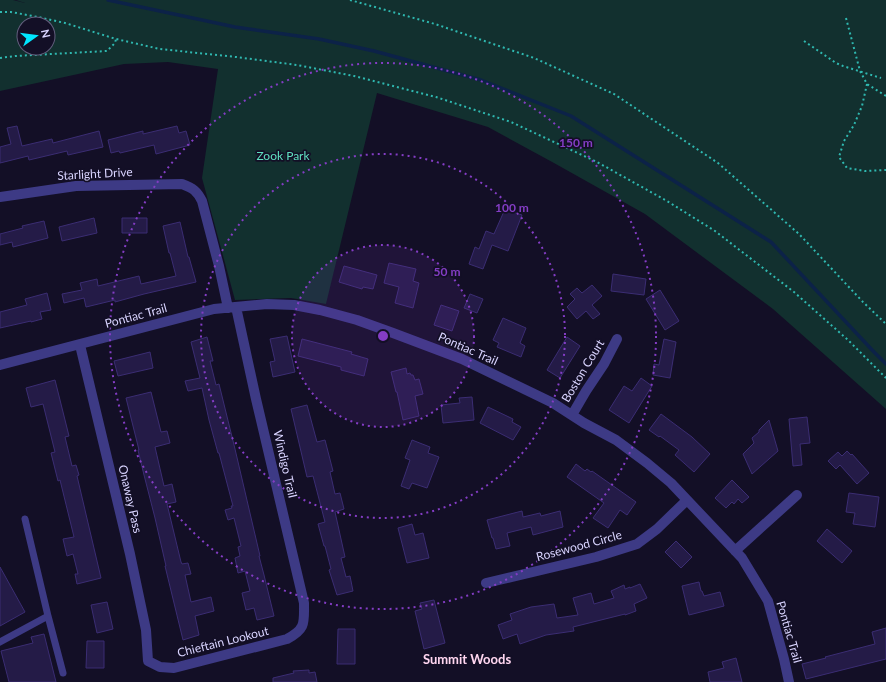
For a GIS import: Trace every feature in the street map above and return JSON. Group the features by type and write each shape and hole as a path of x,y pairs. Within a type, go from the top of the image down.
{"street":[{"name":"Starlight Drive","path":"0,196 76,186 182,184 191,187"},
{"name":"Windigo Trail","path":"191,187 198,193 202,201 256,400 304,603 304,618 302,627"},
{"name":"Pontiac Trail","path":"0,365 206,311 267,304 294,305 357,320 462,358 553,403 572,416 616,440 671,483 742,558 768,601 789,682"},
{"name":"Boston Court","path":"572,416 604,364 617,339"},
{"name":"Onaway Pass","path":"80,345 146,630 148,661"},
{"path":"735,551 797,495"},
{"name":"Rosewood Circle","path":"486,583 596,558 637,544 657,529 687,500"},
{"name":"Chieftain Lookout","path":"148,661 160,667 174,668 287,639 297,634 302,627"}],"lane":[{"path":"26,519 48,616 63,673"},
{"path":"0,642 48,616"}],"path":[{"path":"350,0 435,24 534,58 614,94 718,163 799,234 863,302 886,324"},
{"path":"0,12 11,12 66,23 116,40 160,49 296,65 354,76 436,97 512,122 597,162 667,201 715,231 794,292 848,340 886,378"},
{"path":"846,18 860,71 867,84 886,96"},
{"path":"0,58 107,51 116,40"},
{"path":"804,41 836,63 881,78"},
{"path":"867,84 862,106 854,126 844,141 840,157 847,168 865,171 886,170"}],"green space":[{"name":"Zook Park","path":"0,0 13,0 25,3 16,0 886,0 886,409 773,309 645,214 488,127 377,93 326,304 291,298 235,300 202,178 218,69 168,62 124,64 0,91"}],"building":[{"path":"17,126 22,146 52,139 53,143 99,131 103,147 68,155 67,151 29,160 28,156 0,163 0,147 11,144 7,128"},
{"path":"177,126 179,133 186,131 190,145 156,154 154,145 120,153 119,151 111,153 108,140 143,131 143,134"},
{"path":"505,209 522,215 508,251 492,245 483,269 469,264 475,247 479,249 486,231 494,234"},
{"path":"94,218 97,233 62,241 59,227"},
{"path":"122,218 147,218 147,233 122,233"},
{"path":"44,221 48,238 13,247 12,242 0,245 0,234 23,228 22,226"},
{"path":"180,222 188,257 196,282 115,302 115,300 86,307 84,298 64,303 62,294 82,290 80,283 97,279 98,286 139,276 141,284 176,276 163,226"},
{"path":"389,263 416,269 413,281 419,283 413,308 395,303 399,287 384,283"},
{"path":"344,266 377,275 373,289 363,287 362,289 339,282"},
{"path":"613,274 646,279 644,295 611,291"},
{"path":"592,285 602,296 592,305 600,314 593,319 586,311 577,319 567,307 575,299 570,294 577,288 582,293"},
{"path":"660,290 679,321 665,330 646,299"},
{"path":"47,293 51,310 40,312 42,319 0,328 0,312 27,305 25,299"},
{"path":"470,294 483,299 477,313 464,308"},
{"path":"441,305 459,311 452,331 434,325"},
{"path":"503,318 526,328 520,343 525,346 521,357 497,347 499,343 493,340"},
{"path":"287,336 295,372 273,377 270,362 275,361 270,339"},
{"path":"207,337 213,361 210,361 216,385 219,384 274,616 257,620 254,608 246,610 242,593 250,591 245,571 238,573 235,558 240,556 238,547 241,546 234,518 228,520 225,510 232,508 231,506 233,506 209,420 202,388 188,391 185,381 200,378 191,342"},
{"path":"567,337 580,346 560,378 547,370"},
{"path":"302,339 352,352 351,354 368,359 364,376 341,370 341,367 298,356"},
{"path":"664,339 676,342 670,378 653,375 654,364 659,365"},
{"path":"150,352 153,368 118,376 114,361"},
{"path":"406,368 407,374 410,373 413,375 415,380 419,379 423,394 415,396 419,416 403,420 391,372"},
{"path":"641,378 652,386 629,423 609,410 624,386 632,391"},
{"path":"55,380 69,436 65,437 72,466 76,465 79,475 77,476 101,578 77,584 75,574 78,574 73,554 67,556 63,539 74,537 60,480 58,481 51,453 55,452 43,404 31,407 26,388"},
{"path":"151,392 161,432 167,431 170,443 155,447 164,486 172,484 176,502 167,504 181,562 182,564 188,563 191,574 185,575 191,602 211,597 214,611 195,616 199,635 183,640 126,398"},
{"path":"472,397 474,420 443,423 441,405 460,403 459,398"},
{"path":"307,405 317,442 325,440 333,471 330,472 335,494 340,493 344,509 335,512 345,557 341,558 346,577 350,576 353,591 337,595 329,570 331,569 318,524 325,522 313,476 307,477 291,409"},
{"path":"488,407 513,419 512,422 521,427 513,440 480,423"},
{"path":"661,414 692,437 710,454 694,472 675,455 679,450 649,430"},
{"path":"807,417 810,443 800,444 802,465 793,466 789,419"},
{"path":"769,420 778,451 752,474 743,454 754,443 752,438"},
{"path":"412,440 430,447 428,453 439,457 427,488 412,483 409,489 401,486 410,460 405,458"},
{"path":"847,451 851,455 852,454 869,473 857,484 840,465 836,469 828,461 838,452 842,456"},
{"path":"576,464 585,471 587,469 591,472 592,471 636,502 627,515 620,510 608,528 593,518 604,503 567,477"},
{"path":"732,480 749,497 742,503 738,499 734,504 732,502 726,508 715,498"},
{"path":"849,493 879,497 875,527 853,524 855,513 846,512"},
{"path":"522,511 523,517 540,513 541,516 560,511 563,527 533,535 531,527 507,533 510,546 496,549 487,520"},
{"path":"412,524 415,535 423,533 429,558 407,563 398,528"},
{"path":"827,529 852,551 842,563 817,541"},
{"path":"676,541 692,557 681,568 665,552"},
{"path":"0,567 25,612 0,626"},
{"path":"699,582 704,596 720,592 724,606 689,615 682,586"},
{"path":"640,584 647,598 634,604 636,611 573,627 574,631 546,635 520,644 517,634 503,639 498,625 512,620 510,614 531,607 554,604 557,618 578,615 573,598 591,593 594,604 614,598 611,591 624,585 625,589"},
{"path":"434,600 445,643 424,649 415,611 422,609 420,603"},
{"path":"107,602 113,629 97,633 91,605"},
{"path":"886,628 886,659 806,679 802,664 875,644 872,632"},
{"path":"338,629 355,629 355,664 337,664"},
{"path":"44,634 56,682 9,682 1,651 33,643 31,637"},
{"path":"87,641 104,641 104,668 86,668"},
{"path":"736,658 742,682 710,682 708,672 724,668 722,662"},
{"path":"309,670 309,673 315,672 317,682 273,682 273,678 294,673 293,671"}],"waterway":[{"path":"108,0 235,27 319,39 374,51 481,80 571,116 771,242 886,364"}],"district":[{"name":"Summit Woods","path":"467,659"}]}
